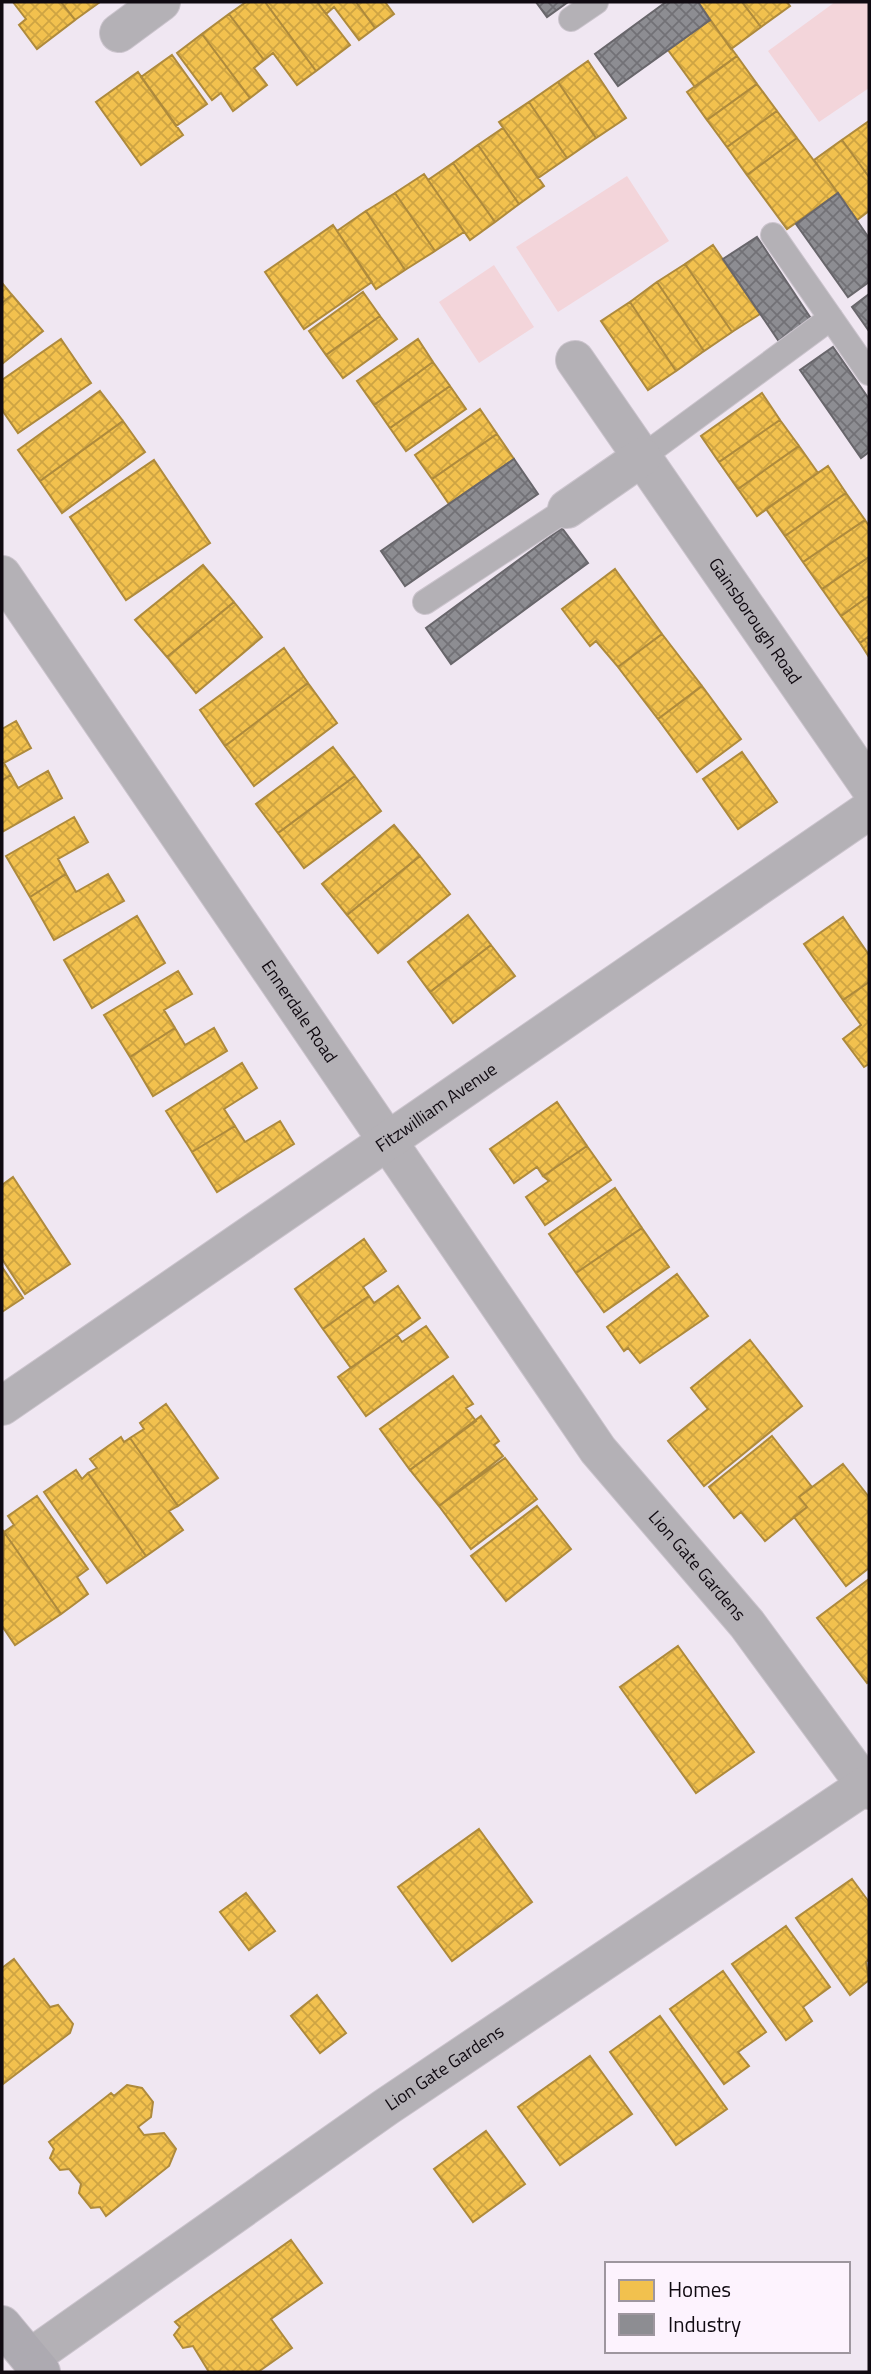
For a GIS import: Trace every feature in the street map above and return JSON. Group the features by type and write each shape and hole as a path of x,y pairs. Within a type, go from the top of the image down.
{"main road":[{"path":"2,2325 35,2365"}],"street":[{"path":"119,33 161,2"},
{"name":"Gainsborough Road","path":"575,360 869,786"},
{"path":"567,509 642,457"},
{"name":"Ennerdale Road","path":"2,575 14,617 388,1140 598,1450"},
{"name":"Fitzwilliam Avenue","path":"2,1406 869,810"},
{"name":"Lion Gate Gardens","path":"35,2365 386,2107 867,1788 747,1624 598,1450"}],"lane":[{"path":"572,19 596,2"},
{"path":"773,235 869,373"},
{"path":"642,457 831,318"},
{"path":"425,602 567,509"}],"shaded area":[{"path":"835,2 867,2 869,5 869,88 819,122 768,51"},
{"path":"627,176 669,241 558,312 516,247"},
{"path":"494,265 534,327 479,363 439,302"}],"building: Homes":[{"path":"13,2 61,2 75,20 37,49 19,25 26,19"},
{"path":"61,2 100,2 75,20"},
{"path":"246,2 265,2 316,71 297,85 273,53 264,60 229,14"},
{"path":"265,2 317,2 350,45 316,71"},
{"path":"317,2 356,2 375,28 359,40 334,7 326,14"},
{"path":"356,2 385,2 394,14 375,28"},
{"path":"698,2 742,2 761,27 731,49"},
{"path":"742,2 787,2 790,6 761,27"},
{"path":"229,14 264,60 254,68 267,85 250,98 202,34"},
{"path":"710,20 737,56 695,87 668,50"},
{"path":"202,34 250,98 233,111 221,93 212,100 177,53"},
{"path":"172,55 207,104 176,126 141,77"},
{"path":"737,56 757,84 707,120 687,92"},
{"path":"588,61 626,118 596,138 558,82"},
{"path":"138,72 183,135 141,165 96,102"},
{"path":"558,82 596,138 567,158 529,102"},
{"path":"757,84 777,111 727,147 707,120"},
{"path":"529,102 567,158 538,178 499,122"},
{"path":"777,111 797,138 747,175 727,147"},
{"path":"869,121 869,177 842,140"},
{"path":"503,128 544,186 519,204 478,145"},
{"path":"797,138 838,193 787,229 747,175"},
{"path":"842,140 869,177 869,211 857,220 814,160"},
{"path":"478,145 519,204 495,222 453,163"},
{"path":"453,163 495,222 470,240 428,180"},
{"path":"424,174 464,232 435,251 395,193"},
{"path":"395,193 435,251 405,270 366,211"},
{"path":"366,211 405,270 376,289 337,231"},
{"path":"333,225 372,282 304,329 265,272"},
{"path":"713,245 760,314 732,332 685,264"},
{"path":"685,264 732,332 704,351 657,282"},
{"path":"657,282 704,351 676,371 630,302"},
{"path":"2,283 12,295 2,303"},
{"path":"363,292 380,316 326,355 309,331"},
{"path":"12,295 43,331 2,364 2,303"},
{"path":"630,302 676,371 648,390 601,321"},
{"path":"380,316 397,339 343,378 326,355"},
{"path":"61,339 91,383 18,433 2,410 2,380"},
{"path":"418,339 433,362 374,405 357,381"},
{"path":"433,362 450,386 390,428 374,405"},
{"path":"450,386 466,409 406,451 390,428"},
{"path":"100,391 123,421 40,481 18,450"},
{"path":"762,393 780,420 719,462 701,436"},
{"path":"480,409 497,434 432,479 415,455"},
{"path":"780,420 799,446 738,489 719,462"},
{"path":"123,421 145,452 62,513 40,481"},
{"path":"497,434 514,459 449,504 432,479"},
{"path":"799,446 818,473 757,516 738,489"},
{"path":"154,460 210,543 126,600 70,517"},
{"path":"828,466 846,493 785,536 766,509"},
{"path":"846,493 865,520 803,562 785,536"},
{"path":"865,520 869,526 869,557 822,589 803,562"},
{"path":"869,557 869,596 841,616 822,589"},
{"path":"203,565 234,602 167,657 135,620"},
{"path":"615,569 662,634 618,667 596,641 590,646 562,609"},
{"path":"869,596 869,636 860,643 841,616"},
{"path":"234,602 262,637 196,693 167,657"},
{"path":"662,634 702,686 658,719 618,667"},
{"path":"869,636 869,657 860,643"},
{"path":"284,648 308,683 225,746 200,710"},
{"path":"308,683 337,723 254,786 225,746"},
{"path":"702,686 741,739 697,772 658,719"},
{"path":"16,721 31,748 4,763 11,775 2,780 2,729"},
{"path":"333,747 355,776 278,833 256,804"},
{"path":"742,752 777,802 738,829 703,779"},
{"path":"48,771 62,798 2,832 2,780 11,775 18,788"},
{"path":"355,776 381,811 304,868 278,833"},
{"path":"74,817 88,842 58,859 66,874 30,897 6,856"},
{"path":"394,825 420,856 347,915 322,884"},
{"path":"420,856 450,894 378,953 347,915"},
{"path":"66,874 76,892 108,874 124,901 54,940 30,897"},
{"path":"468,915 491,945 430,992 408,962"},
{"path":"137,916 165,963 92,1008 64,960"},
{"path":"843,917 869,955 869,982 843,1000 804,944"},
{"path":"491,945 515,976 453,1023 430,992"},
{"path":"178,971 192,994 164,1010 175,1028 130,1057 104,1015"},
{"path":"869,982 869,1064 864,1067 843,1039 861,1025 843,1000"},
{"path":"175,1028 185,1045 214,1028 227,1051 153,1096 130,1057"},
{"path":"242,1063 257,1088 224,1109 235,1126 192,1152 166,1111"},
{"path":"557,1102 587,1146 543,1176 537,1167 514,1183 490,1149"},
{"path":"280,1121 294,1144 217,1192 192,1152 235,1126 245,1142"},
{"path":"587,1146 611,1180 545,1225 526,1197 549,1181 543,1176"},
{"path":"13,1177 70,1264 25,1294 2,1259 2,1185"},
{"path":"615,1188 642,1228 576,1273 549,1234"},
{"path":"642,1228 669,1267 604,1312 576,1273"},
{"path":"364,1239 386,1271 363,1287 369,1296 323,1329 295,1289"},
{"path":"2,1267 23,1298 2,1312"},
{"path":"677,1274 708,1316 640,1363 628,1348 624,1351 607,1327"},
{"path":"398,1286 420,1318 351,1368 323,1329 369,1296 374,1303"},
{"path":"426,1326 448,1357 366,1416 338,1377 397,1335 402,1342"},
{"path":"750,1340 802,1406 704,1486 668,1441 708,1409 691,1388"},
{"path":"453,1376 473,1404 466,1408 476,1421 410,1470 380,1429"},
{"path":"166,1404 218,1478 178,1506 130,1438 144,1429 140,1423"},
{"path":"481,1416 499,1441 494,1445 503,1456 439,1506 410,1470"},
{"path":"772,1436 812,1487 799,1497 807,1507 765,1541 741,1512 734,1518 709,1487"},
{"path":"121,1437 124,1442 130,1438 178,1506 169,1511 183,1530 146,1556 88,1473 97,1468 90,1459"},
{"path":"505,1458 537,1499 471,1549 439,1506"},
{"path":"843,1464 869,1497 869,1568 846,1586 794,1517 807,1507 799,1497"},
{"path":"76,1470 82,1479 88,1473 146,1556 107,1583 44,1492"},
{"path":"37,1496 88,1569 77,1577 88,1594 61,1614 4,1532 14,1525 8,1516"},
{"path":"537,1506 571,1549 506,1601 471,1556"},
{"path":"4,1532 61,1614 15,1645 2,1626"},
{"path":"869,1579 869,1681 867,1683 817,1618"},
{"path":"678,1646 754,1752 696,1793 620,1687"},
{"path":"479,1829 532,1902 452,1961 398,1887"},
{"path":"852,1879 869,1902 869,1959 866,1962 869,1980 850,1995 796,1918"},
{"path":"246,1893 275,1931 249,1950 220,1912"},
{"path":"786,1926 830,1987 803,2007 812,2021 786,2040 732,1964"},
{"path":"14,1959 50,2007 58,2005 73,2024 70,2033 3,2084 2,1968"},
{"path":"723,1971 766,2032 738,2052 749,2066 724,2084 670,2009"},
{"path":"317,1995 346,2033 320,2053 291,2016"},
{"path":"660,2016 727,2109 676,2145 610,2052"},
{"path":"590,2056 632,2114 560,2165 518,2107"},
{"path":"127,2085 142,2088 153,2102 151,2117 138,2127 144,2135 164,2133 176,2149 169,2166 106,2216 100,2207 91,2208 79,2193 81,2184 69,2169 60,2170 50,2158 54,2149 49,2142 111,2093 114,2096"},
{"path":"486,2131 525,2184 473,2222 434,2169"},
{"path":"291,2240 322,2283 271,2319 292,2348 258,2372 209,2372 193,2346 183,2348 174,2335 180,2327 175,2322"}],"building: Industry":[{"path":"536,2 568,2 547,17"},
{"path":"666,2 698,2 710,20 618,86 595,54"},
{"path":"838,193 869,238 869,282 848,297 796,224"},
{"path":"757,237 812,320 780,343 723,259"},
{"path":"869,294 869,331 852,307"},
{"path":"833,347 869,399 869,452 861,458 800,370"},
{"path":"514,459 538,494 405,586 381,551"},
{"path":"562,528 588,563 451,664 426,628"}]}
